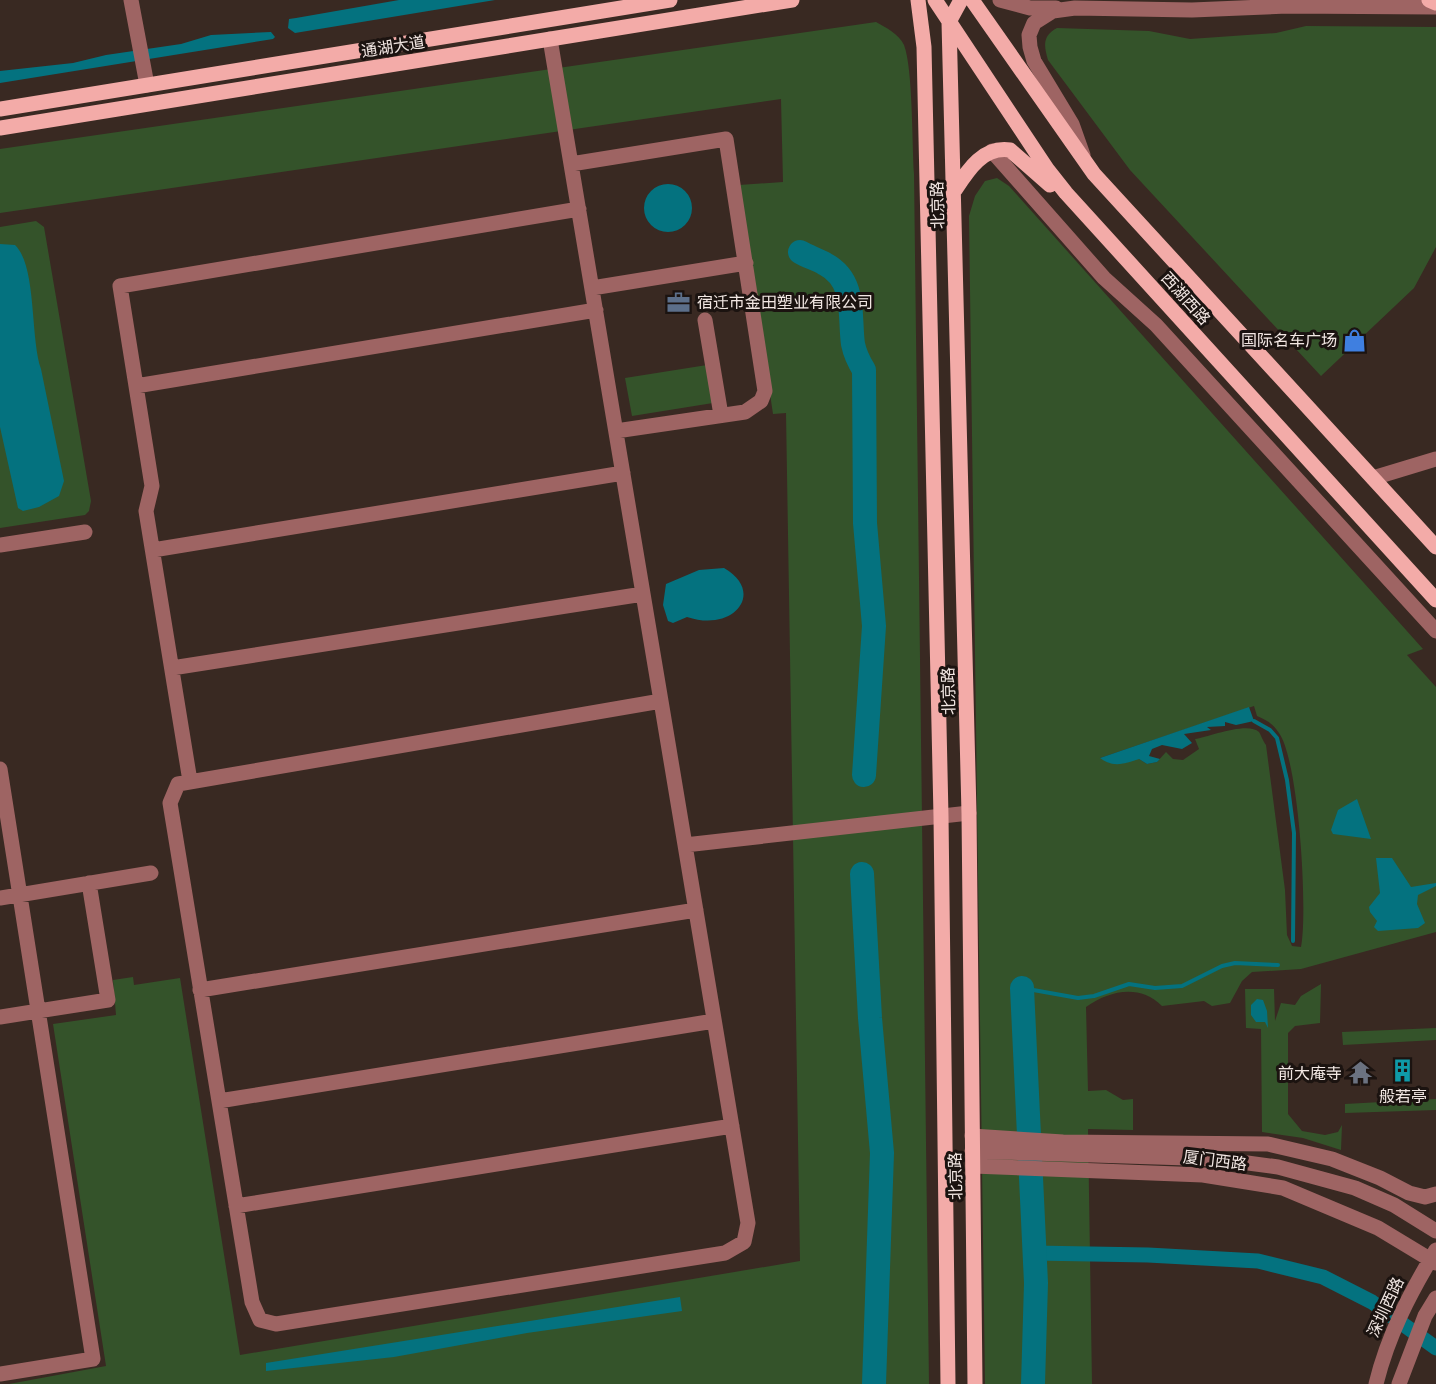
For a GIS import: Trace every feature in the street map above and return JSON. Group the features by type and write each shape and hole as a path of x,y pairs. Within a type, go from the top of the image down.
{"main road":[{"name":"通湖大道","path":"0,109 670,0"},
{"name":"通湖大道","path":"0,128 792,0"},
{"name":"北京路","path":"918,0 924,47 940,816 948,1384"},
{"name":"西湖西路","path":"935,0 1047,170 1436,600"},
{"path":"949,22 961,0"},
{"name":"西湖西路","path":"972,0 1088,166 1121,206 1436,547"},
{"path":"1429,0 1436,3"},
{"name":"北京路","path":"949,22 969,813 975,1384"},
{"path":"955,190 972,165 992,151 1010,150 1052,187 1076,204"}],"street":[{"path":"131,0 147,85"},
{"path":"1000,0 1030,8 1192,10 1287,6 1436,7"},
{"path":"1066,8 1053,11 1034,23 1029,35 1030,47 1034,61 1072,124 1088,166"},
{"path":"550,39 596,310 748,1223 744,1242 725,1253 701,1257 276,1324 260,1320 252,1302 170,803 178,784 661,701"},
{"path":"571,165 726,139 765,391 761,401 753,408 616,431"},
{"path":"992,151 1104,279 1156,325 1436,631"},
{"path":"190,781 146,511 152,486 120,286 579,209"},
{"path":"592,288 746,263"},
{"path":"136,386 596,310"},
{"path":"705,320 721,415"},
{"path":"1373,478 1436,459"},
{"path":"153,550 623,473"},
{"path":"0,545 85,532"},
{"path":"172,668 643,594"},
{"path":"0,769 93,1359 0,1374"},
{"path":"685,845 969,813"},
{"path":"0,898 151,873"},
{"path":"0,1017 108,1000 89,884"},
{"path":"201,990 696,910"},
{"path":"219,1101 714,1021"},
{"path":"236,1206 732,1126"},
{"path":"1063,1148 1268,1144 1332,1159 1380,1178 1409,1193 1425,1197 1436,1194"},
{"name":"厦门西路","path":"972,1151 1014,1153 1063,1148 1218,1159 1278,1167 1355,1188 1394,1205 1436,1231"},
{"path":"972,1151 1014,1153"},
{"name":"厦门西路","path":"1014,1153 1063,1170 1203,1175 1283,1188 1378,1228 1434,1257"},
{"name":"深圳西路","path":"1376,1384 1386,1348 1406,1300 1434,1257"},
{"path":"1399,1384 1425,1316 1436,1298"}],"green space":[{"path":"876,22 895,34 904,45 912,107 929,1384 9,1384 106,1366 53,1024 116,1015 113,980 133,977 134,985 180,978 240,1355 800,1261 786,413 773,414 739,185 783,182 781,99 0,213 0,149"},
{"name":"国际名车广场","path":"1306,26 1436,27 1436,247 1414,288 1321,376 1130,170 1048,60 1045,46 1049,34 1057,28 1149,31 1190,39 1276,33"},
{"path":"997,178 1009,186 1423,649 1407,655 1436,687 1436,932 1301,969 1252,972 1242,981 1230,1003 1212,1006 1204,1001 1162,1006 1144,994 1125,992 1115,993 1086,1007 1088,1091 1106,1090 1123,1100 1133,1099 1133,1130 1088,1129 1092,1384 985,1384 969,216 975,196 985,181","holes":["1254,706 1257,716 1270,723 1279,733 1292,773 1297,804 1302,871 1301,947 1292,946 1287,935 1285,890 1266,745 1259,732 1246,728 1195,739 1199,749 1183,760 1173,759 1166,752 1157,762 1147,764 1139,759 1100,758"]},
{"path":"36,221 44,227 91,501 89,511 85,515 0,528 0,227"},
{"path":"707,365 713,403 632,416 625,378"},
{"path":"1321,984 1320,1023 1295,1026 1288,1033 1288,1114 1302,1131 1325,1135 1338,1132 1342,1125 1341,1150 1303,1138 1262,1132 1261,1029 1246,1028 1245,989 1274,989 1275,1021 1281,1003 1295,1005 1301,996"},
{"path":"1436,1028 1436,1040 1343,1045 1342,1032"},
{"path":"1436,1099 1436,1110 1345,1113 1345,1104"}],"water":[{"path":"399,0 495,0 295,33 288,28 289,19"},
{"path":"271,32 275,37 273,39 0,83 0,71 73,63 106,55 181,44 211,35"},
{"path":"668,184 685,191 692,208 685,225 668,232 651,225 644,208 651,191"},
{"path":"0,244 15,245 27,269 35,340 64,481 59,496 39,507 23,511 18,508 0,427"},
{"path":"724,568 736,578 743,588 743,598 739,608 719,619 704,620 687,617 673,623 668,621 663,605 666,584 699,570"},
{"path":"1249,707 1254,721 1236,725 1225,722 1225,726 1207,727 1211,730 1184,734 1192,743 1182,749 1162,745 1152,749 1149,756 1160,759 1157,762 1147,764 1139,759 1114,764 1100,758"},
{"path":"1357,799 1371,839 1333,834 1331,830 1338,810"},
{"path":"1376,858 1392,858 1411,887 1436,883 1436,886 1418,895 1417,904 1425,923 1418,928 1378,931 1374,927 1377,921 1369,907 1380,893"},
{"path":"1257,999 1263,1000 1267,1011 1268,1028 1265,1022 1256,1022 1251,1015 1251,1005"},
{"path":"680,1297 682,1311 527,1333 394,1357 266,1371 266,1363"}],"waterway":[{"path":"800,252 835,271 847,289 854,348 864,370 865,523 874,626 864,775"},
{"path":"1254,721 1270,730 1277,738 1287,780 1294,833 1293,941"},
{"path":"862,874 870,1018 882,1153 874,1384"},
{"path":"1022,988 1078,998 1094,996 1129,984 1155,988 1182,986 1222,966 1235,963 1278,965"},
{"path":"1022,988 1036,1283 1033,1384"},
{"path":"1034,1253 1148,1255 1258,1261 1323,1277 1372,1302 1436,1348"}],"place":[{"name":"宿迁市金田塑业有限公司","path":"679,302"},
{"name":"国际名车广场","path":"1355,340"},
{"name":"般若亭","path":"1403,1071"},
{"name":"前大庵寺","path":"1360,1073"}]}
